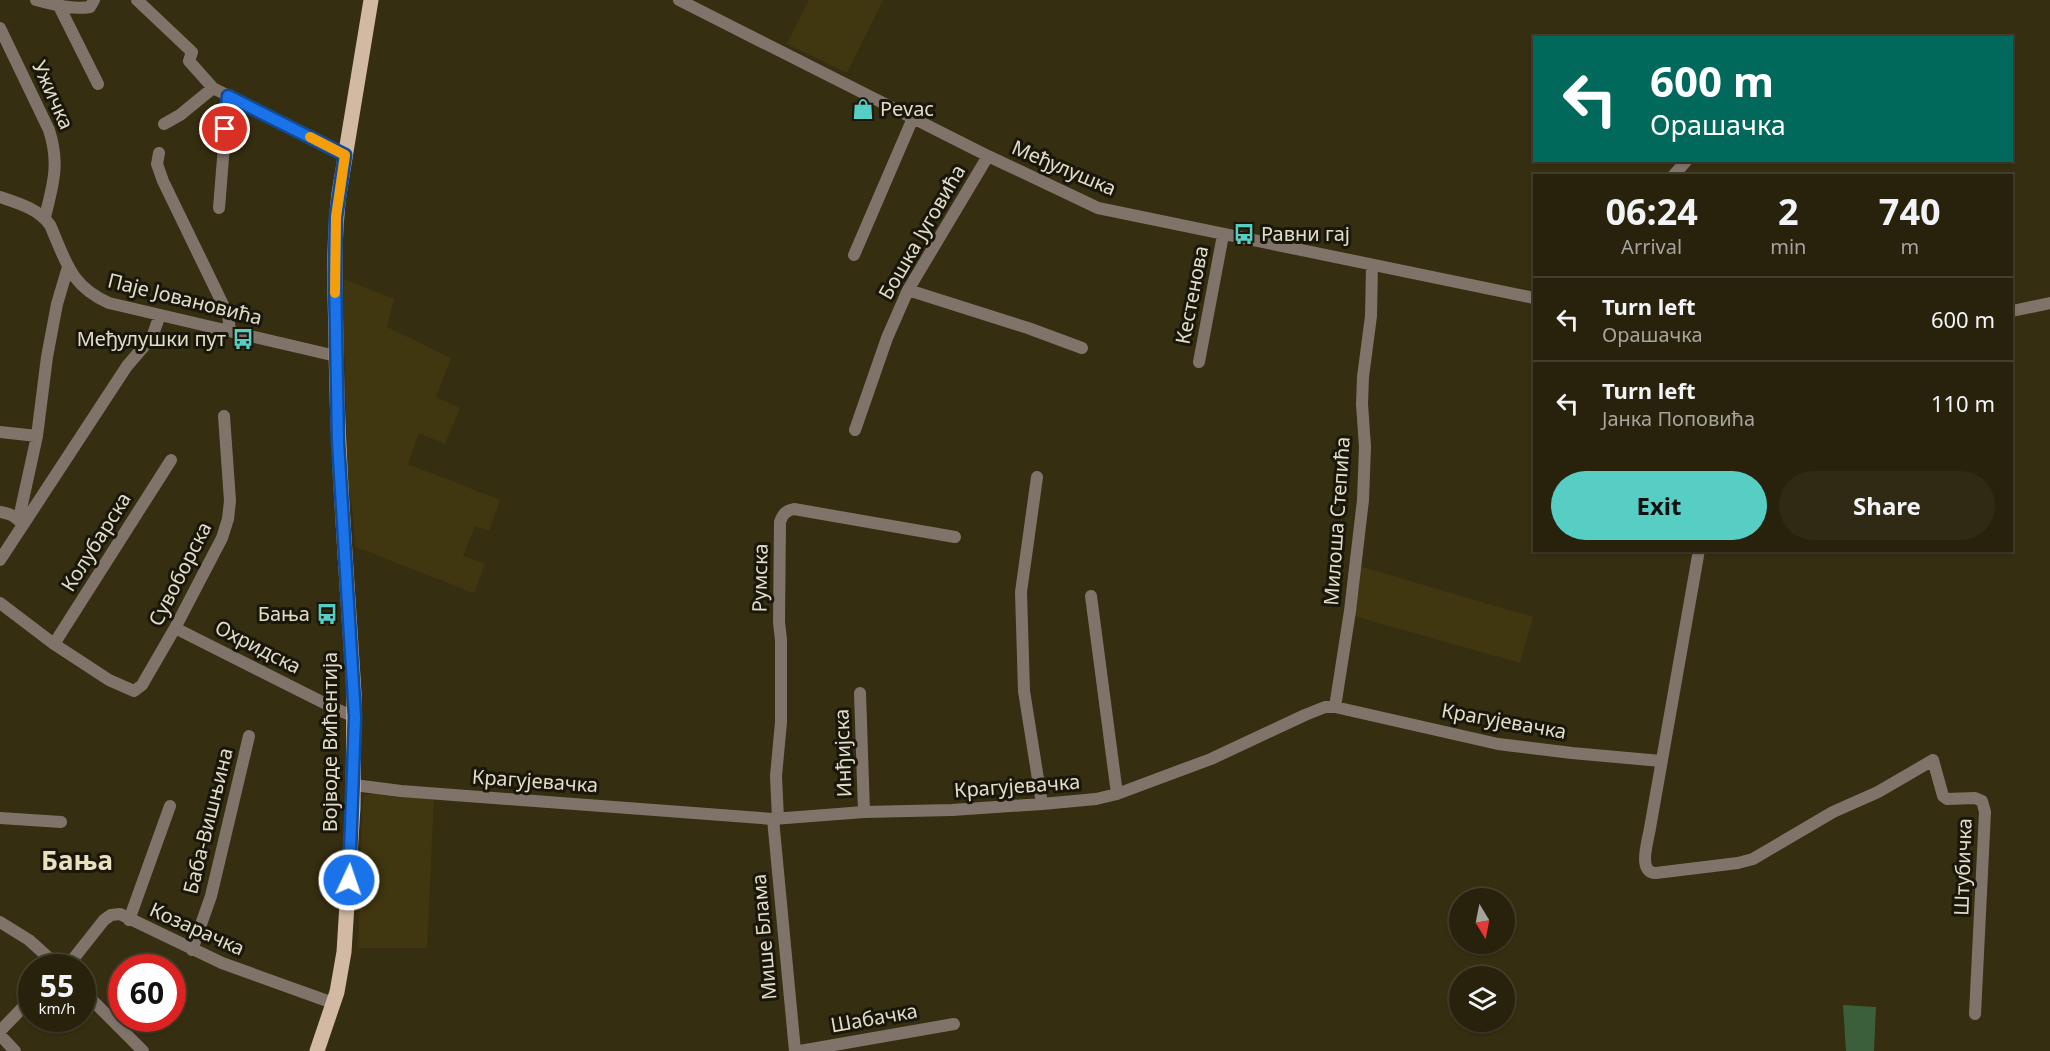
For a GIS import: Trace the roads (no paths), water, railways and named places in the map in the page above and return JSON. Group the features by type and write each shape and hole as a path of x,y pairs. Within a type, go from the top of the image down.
{"main road":[{"name":"Војводе Вићентија","path":"317,1051 333,1003 344,952 354,785 355,717 340,480 336,356 336,225 345,155 371,0"}],"street":[{"path":"36,0 59,6 86,8 90,7 94,0"},
{"path":"137,0 192,52 189,61 213,88 345,155"},
{"name":"Међулушка","path":"679,0 988,156 1098,208 1533,298"},
{"path":"59,6 98,84"},
{"name":"Ужичка","path":"0,28 54,145 56,174 45,217"},
{"path":"164,123 180,115 213,88"},
{"path":"219,208 228,96"},
{"path":"854,255 913,118"},
{"path":"159,153 157,164 163,181 228,315 230,331"},
{"name":"Бошка Југовића","path":"855,430 887,338 908,290 988,156"},
{"path":"1675,174 1685,162"},
{"path":"0,196 23,204 45,217"},
{"name":"Паје Јовановића","path":"45,217 76,281 94,296 109,303 336,356"},
{"name":"Кестенова","path":"1199,362 1223,235"},
{"name":"Милоша Степића","path":"1335,707 1350,611 1363,500 1365,447 1363,386 1371,316 1372,266"},
{"path":"23,525 21,509 37,436 46,357 57,304 68,267"},
{"path":"908,290 1028,328 1082,348"},
{"path":"2013,311 2050,303"},
{"path":"0,560 127,366 152,337 160,315"},
{"name":"Сувоборска","path":"54,644 123,688 134,691 142,685 222,538 228,519 230,501 224,416"},
{"path":"0,432 37,436"},
{"name":"Колубарска","path":"54,644 171,460"},
{"path":"1037,477 1021,592 1024,691 1042,804"},
{"name":"Румска","path":"776,819 776,776 781,722 780,522 783,515 794,509 955,537"},
{"path":"0,512 11,514 23,525"},
{"path":"1661,761 1699,552"},
{"path":"1091,596 1117,794"},
{"path":"0,603 54,644"},
{"name":"Охридска","path":"175,628 355,717"},
{"name":"Инђијска","path":"860,693 864,812"},
{"name":"Крагујевачка","path":"354,785 776,819 864,812 952,810 1042,804 1096,799 1117,794 1211,759 1325,707 1335,707 1498,744 1661,761"},
{"name":"Баба-Вишњина","path":"192,950 211,896 249,736"},
{"name":"Штубичка","path":"1661,761 1645,863 1647,870 1653,874 1754,859 1833,812 1878,792 1933,760 1943,796 1947,799 1978,798 1984,805 1984,850 1975,1014"},
{"path":"129,920 171,806"},
{"path":"0,818 61,822"},
{"name":"Мише Блама","path":"776,819 795,1051"},
{"name":"Козарачка","path":"77,954 104,920 111,915 120,914 192,950 272,982 333,1003"},
{"path":"0,922 29,940 44,954"},
{"path":"96,1004 143,1051"},
{"path":"15,1051 2,1026 18,1011"},
{"name":"Шабачка","path":"800,1051 954,1024"}],"place":[{"name":"Pevac","path":"863,109"},
{"name":"Равни гај","path":"1244,234"},
{"name":"Међулушки пут","path":"243,339"},
{"name":"Бања","path":"327,614"}],"district":[{"name":"Бања","path":"77,861"}]}
